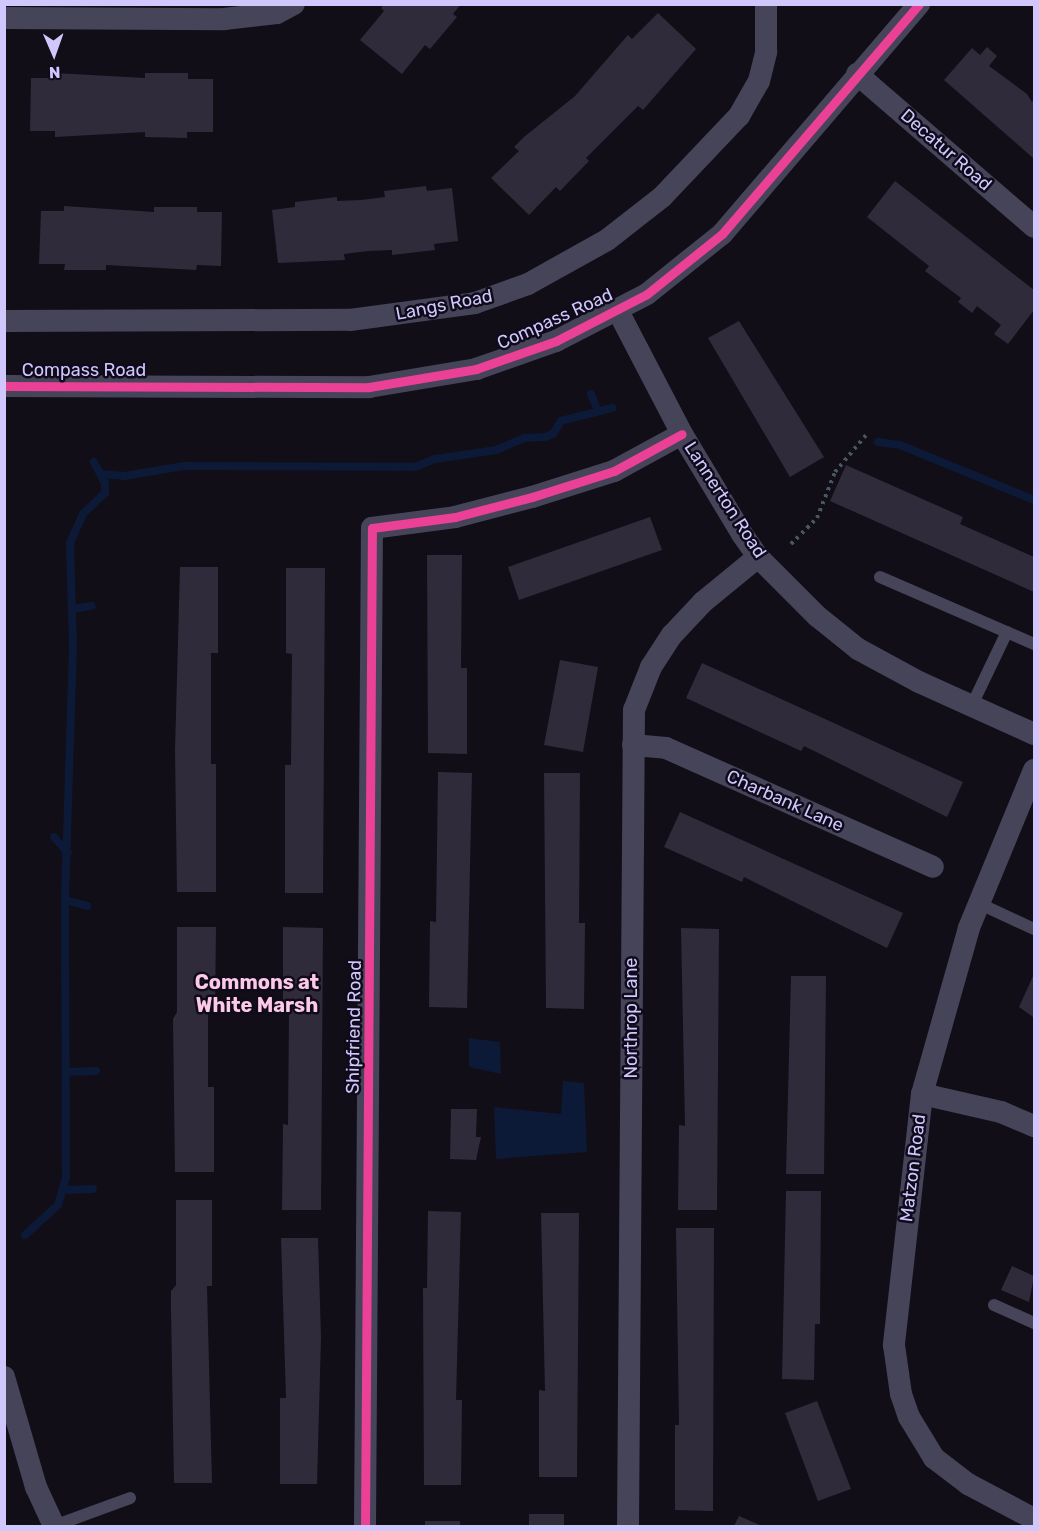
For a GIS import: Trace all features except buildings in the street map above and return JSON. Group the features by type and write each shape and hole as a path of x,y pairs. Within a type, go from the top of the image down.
{"street":[{"path":"4,18 224,19 277,13 294,4"},
{"name":"Langs Road","path":"4,321 350,320 475,303 528,284 607,240 662,197 739,116 759,81 766,52 766,4"},
{"name":"Compass Road","path":"4,386 369,387 417,381 513,358 618,311 673,276 722,234 919,4"},
{"name":"Decatur Road","path":"857,74 1035,227"},
{"name":"Lannerton Road","path":"618,311 682,434 758,557 817,616 858,649 919,682 1035,734"},
{"name":"Shipfriend Road","path":"365,1527 372,528 456,517 532,497 614,471 682,434"},
{"name":"Northrop Lane","path":"628,1527 634,710 642,687 672,635 703,602 758,557"},
{"name":"Charbank Lane","path":"633,745 666,748 933,867"},
{"name":"Matzon Road","path":"1035,770 978,903 945,1004 922,1094 894,1345 901,1394 918,1436 934,1458 968,1484 1035,1519"},
{"path":"922,1094 1001,1112 1035,1126"},
{"path":"4,1377 32,1476 54,1526"}],"lane":[{"path":"880,577 1035,644"},
{"path":"972,705 1007,632"},
{"path":"978,903 1035,929"},
{"path":"994,1305 1035,1323"},
{"path":"54,1526 130,1498"}],"path":[{"path":"791,544 817,518 835,472 866,435"}],"water":[{"path":"469,1038 500,1042 501,1074 469,1067"},
{"path":"563,1081 584,1083 587,1152 496,1159 494,1107 561,1114"}],"waterway":[{"path":"591,394 597,409"},
{"path":"101,474 124,476 184,466 415,467 435,459 496,450 524,438 545,437 553,434 561,421 612,408"},
{"path":"878,442 900,445 1034,500"},
{"path":"25,1235 58,1205 66,1177 65,900 73,647 70,543 83,514 105,493 105,483 94,462"},
{"path":"72,609 92,606"},
{"path":"54,837 68,853"},
{"path":"65,900 87,906"},
{"path":"66,1072 96,1071"},
{"path":"64,1190 93,1189"}],"cycle path":[{"path":"4,386 369,387 476,369 556,341 647,294 722,234 919,4"},
{"path":"365,1526 372,528 455,517 532,497 614,471 682,434"}],"district":[{"name":"Commons at White Marsh","path":"257,994"}]}
